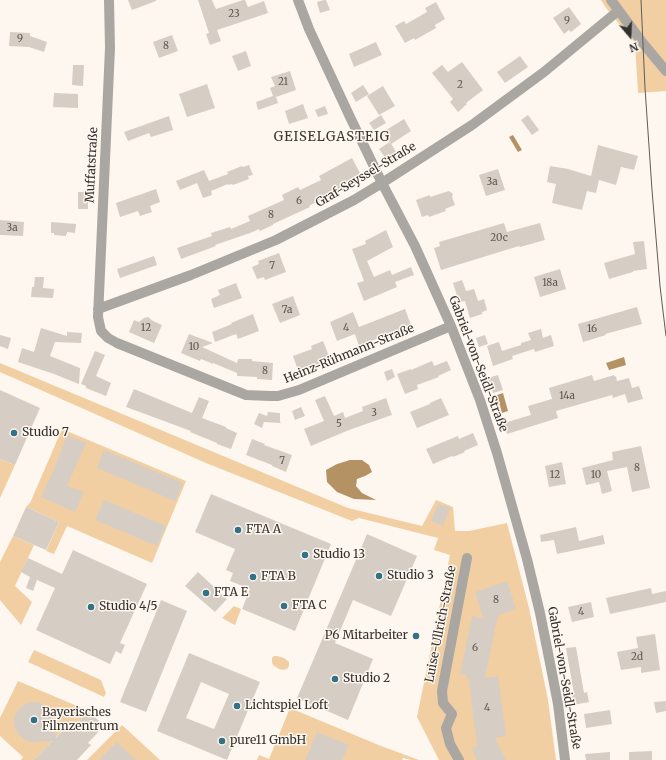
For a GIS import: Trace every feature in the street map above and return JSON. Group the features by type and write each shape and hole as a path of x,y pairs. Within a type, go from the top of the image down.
{"street":[{"name":"Muffatstraße","path":"101,331 98,309 110,48 109,0"},
{"name":"Gabriel-von-Seidl-Straße","path":"298,0 309,29 350,117 415,246 451,326 472,379 497,453 527,559 540,613 558,704 565,760"},
{"path":"611,0 650,53 666,71"},
{"name":"Graf-Seyssel-Straße","path":"98,309 191,275 276,240 354,200 472,125 544,72 618,11"},
{"name":"Heinz-Rühmann-Straße","path":"101,331 108,338 117,343 246,395 278,396 299,390 451,326"},
{"name":"Luise-Ullrich-Straße","path":"459,760 448,739 446,728 452,714 443,703 442,690 468,558"}],"shaded area":[{"path":"601,0 666,0 666,91 638,93 635,43"},
{"path":"513,135 522,150 518,152 509,137"},
{"path":"624,357 626,365 609,370 606,363"},
{"path":"0,363 348,508 422,526 436,500 453,507 455,531 469,531 507,523 529,608 548,700 556,760 439,760 417,717 450,555 434,550 438,538 359,518 352,521 206,463 0,372"},
{"path":"503,393 508,411 502,413 497,395"},
{"path":"62,429 186,481 152,563 67,526 54,554 46,551 59,522 26,507 30,503"},
{"path":"0,459 15,465 0,498"},
{"path":"350,460 362,460 369,465 372,472 357,479 356,486 362,493 376,500 354,499 337,492 327,482 326,470 337,464"},
{"path":"13,536 34,545 15,586 32,602 21,625 0,600 0,562"},
{"path":"234,606 241,609 235,625 222,618"},
{"path":"34,650 101,680 106,693 104,697 28,662"},
{"path":"274,656 284,658 289,662 287,669 279,669 273,665 272,658"},
{"path":"18,681 89,711 73,728 68,724 36,758 37,760 21,760 23,757 0,736 0,718"},
{"path":"290,708 381,746 419,760 403,758 402,760 257,760 259,755 269,759"},
{"path":"122,725 160,760 87,760"}],"building":[{"path":"128,0 156,0 156,1 132,10"},
{"path":"198,0 212,0 216,9 243,0 245,0 248,7 264,1 268,13 217,30 221,41 210,45 206,34 209,33"},
{"path":"326,0 330,10 320,13 317,2"},
{"path":"436,2 445,19 435,25 436,28 415,40 414,38 405,43 395,26 404,21 406,24 427,12 425,8"},
{"path":"569,7 581,24 571,32 569,30 564,34 553,18"},
{"path":"10,32 30,33 30,36 47,42 44,52 29,47 9,46"},
{"path":"172,35 178,51 159,58 153,42"},
{"path":"376,42 382,55 354,67 349,54"},
{"path":"246,51 251,66 238,71 232,56"},
{"path":"520,56 528,67 505,83 497,72"},
{"path":"462,62 483,90 466,103 467,104 458,112 450,102 453,99 432,73 442,65 448,72"},
{"path":"73,65 84,65 83,86 72,85"},
{"path":"290,71 296,90 276,97 278,103 258,110 256,102 273,96 270,88 275,86 271,77"},
{"path":"207,84 215,108 187,117 179,94"},
{"path":"363,85 369,94 356,102 351,93"},
{"path":"383,86 395,106 379,115 367,96"},
{"path":"54,93 78,94 78,108 53,107"},
{"path":"303,104 308,118 289,124 285,111"},
{"path":"325,106 328,114 318,117 315,110"},
{"path":"381,115 386,123 374,130 369,123"},
{"path":"528,115 539,130 532,135 521,120"},
{"path":"169,116 173,130 151,137 149,133 128,141 124,132"},
{"path":"404,119 411,131 391,144 383,132"},
{"path":"390,142 399,157 389,163 379,149"},
{"path":"598,145 638,156 634,170 621,167 616,185 599,180 596,193 587,191 582,210 552,203 556,184 547,182 550,166 568,169 591,176"},
{"path":"352,158 362,177 309,206 310,207 260,231 259,229 181,259 177,248 212,236 211,233 230,227 231,229 250,221 248,216 284,200 282,195 298,187 300,190 321,180 319,176"},
{"path":"249,165 253,175 248,176 249,179 233,185 228,184 211,191 212,195 203,198 197,183 180,190 176,181 204,170 209,181 228,174 227,172 242,166"},
{"path":"498,169 505,190 486,196 479,175"},
{"path":"156,189 160,202 150,206 152,212 140,216 138,211 120,217 116,203"},
{"path":"449,191 453,194 452,197 455,205 445,209 446,211 429,217 428,215 422,217 416,200"},
{"path":"78,192 88,192 88,209 78,209"},
{"path":"0,220 24,222 23,236 0,235"},
{"path":"51,222 76,224 75,233 67,232 66,236 54,235 54,233 51,233"},
{"path":"504,223 507,232 540,223 545,240 519,246 441,270 434,248 440,246 439,242"},
{"path":"386,230 393,247 367,261 374,277 390,270 392,275 411,267 414,275 395,282 397,287 364,301 357,283 364,281 352,249 366,244 365,241"},
{"path":"644,241 647,269 633,271 609,279 604,263 635,254 633,242"},
{"path":"279,253 286,272 265,280 264,277 257,279 252,267 259,264 258,261"},
{"path":"154,256 157,265 120,278 117,269"},
{"path":"560,269 566,289 540,297 534,277"},
{"path":"35,277 44,277 43,288 54,289 53,298 31,297"},
{"path":"462,280 466,291 474,289 478,301 484,299 487,310 482,312 482,314 470,318 465,301 459,302 453,283"},
{"path":"236,283 242,298 214,308 211,299 220,295 218,290"},
{"path":"293,296 300,315 280,323 272,304"},
{"path":"637,307 642,324 605,334 606,335 583,342 578,324"},
{"path":"405,309 411,325 359,346 355,334 337,341 330,322 353,312 359,327"},
{"path":"253,314 259,331 238,339 236,334 215,342 212,332"},
{"path":"148,317 162,325 154,343 129,332 134,320 139,322"},
{"path":"41,328 67,336 67,332 82,333 81,343 55,342 50,356 80,368 79,384 18,362 22,348 34,352"},
{"path":"541,329 543,338 551,335 554,346 535,352 534,349 512,356 513,359 493,366 487,346 499,342 502,351 531,340 528,333"},
{"path":"189,334 213,343 202,347 237,363 238,359 252,359 252,361 273,363 272,380 257,379 257,377 237,376 237,373 213,363 201,359 200,361 181,353"},
{"path":"0,335 11,338 8,349 0,346"},
{"path":"485,335 488,344 479,347 476,338"},
{"path":"323,341 331,361 299,373 293,356 312,349 311,346"},
{"path":"95,351 105,355 96,376 111,383 106,396 86,388 86,386 81,384"},
{"path":"432,361 434,366 447,361 451,370 438,376 439,377 417,385 418,389 405,394 397,374"},
{"path":"392,369 395,377 387,381 384,372"},
{"path":"498,375 503,390 493,393 488,378"},
{"path":"592,375 594,381 614,375 615,377 616,376 617,381 629,378 632,388 639,386 643,399 628,403 625,394 613,398 612,395 556,411 558,418 507,434 504,423 531,415 528,406 552,399 549,388"},
{"path":"134,389 192,413 199,397 209,401 202,418 237,433 231,449 190,432 191,431 126,407"},
{"name":"Studio 7","path":"0,390 40,408 15,465 0,459"},
{"path":"325,396 334,416 343,412 345,418 363,411 362,407 386,398 392,415 349,430 311,446 304,429 324,421 315,400"},
{"path":"441,398 449,415 417,428 410,412"},
{"path":"301,407 305,416 295,420 292,411"},
{"path":"268,412 280,413 281,422 280,423 264,422 262,428 254,424 259,413 267,416"},
{"path":"473,433 478,445 464,451 465,452 433,464 426,449 458,436 459,439"},
{"path":"67,435 86,443 67,486 84,492 75,512 41,497 52,474"},
{"path":"252,439 292,455 286,472 246,455"},
{"path":"641,446 650,488 632,492 627,467 607,471 612,491 602,494 599,482 586,485 582,468 613,460 612,452"},
{"path":"104,450 183,483 175,501 97,468"},
{"path":"562,462 566,484 549,487 545,466"},
{"path":"211,494 331,544 295,631 242,609 250,589 230,581 233,573 226,570 235,549 195,532"},
{"path":"104,500 166,526 157,546 95,520"},
{"path":"438,504 450,508 443,526 431,521"},
{"path":"26,507 59,522 46,550 13,536"},
{"path":"576,527 579,541 603,535 605,544 557,554 554,540 541,542 540,535"},
{"path":"367,534 417,556 391,616 353,600 335,643 373,659 348,720 297,698"},
{"name":"Studio 4/5","path":"73,550 147,584 120,643 125,645 121,654 116,651 110,664 36,630 55,588 37,580 33,591 26,588 30,577 21,572 28,558 62,574"},
{"name":"FTA E","path":"198,572 227,599 215,612 185,586"},
{"path":"507,581 516,609 498,615 485,678 498,676 506,736 495,738 506,760 477,760 472,749 477,746 469,681 466,675 460,674 472,616 483,618 475,592"},
{"path":"651,588 652,594 666,591 666,602 610,614 606,598"},
{"path":"161,600 187,611 146,712 120,702"},
{"path":"591,602 594,617 572,622 568,607"},
{"path":"655,634 660,670 641,673 641,667 621,670 617,652 638,648 636,637"},
{"path":"576,647 584,693 587,692 589,702 573,705 572,694 574,694 566,648"},
{"name":"Lichtspiel Loft","path":"189,653 260,682 227,760 157,731","holes":["201,682 229,694 214,729 186,718"]},
{"path":"666,701 666,711 656,713 654,702"},
{"path":"38,702 49,709 52,715 56,737 69,724 73,728 89,711 104,726 88,743 91,745 77,760 34,760 52,741 31,742 25,740 16,731 14,719 16,713 25,704"},
{"path":"610,710 612,724 586,728 584,714"},
{"path":"317,732 349,745 342,760 305,760"},
{"path":"117,742 136,760 99,760"},
{"path":"652,751 652,760 629,760 629,752"},
{"path":"610,752 610,760 586,760 585,754"}],"tram line":[{"path":"641,0 652,190 666,336"}],"place":[{"name":"Studio 7","path":"14,433"},
{"name":"FTA A","path":"238,530"},
{"name":"Studio 13","path":"305,555"},
{"name":"Studio 3","path":"379,576"},
{"name":"FTA B","path":"253,577"},
{"name":"FTA E","path":"206,593"},
{"name":"FTA C","path":"284,606"},
{"name":"Studio 4/5","path":"91,607"},
{"name":"P6 Mitarbeiter","path":"416,636"},
{"name":"Studio 2","path":"335,679"},
{"name":"Lichtspiel Loft","path":"237,706"},
{"name":"Bayerisches Filmzentrum","path":"34,720"},
{"name":"pure11 GmbH","path":"222,741"}],"district":[{"name":"GEISELGASTEIG","path":"332,137"}]}
